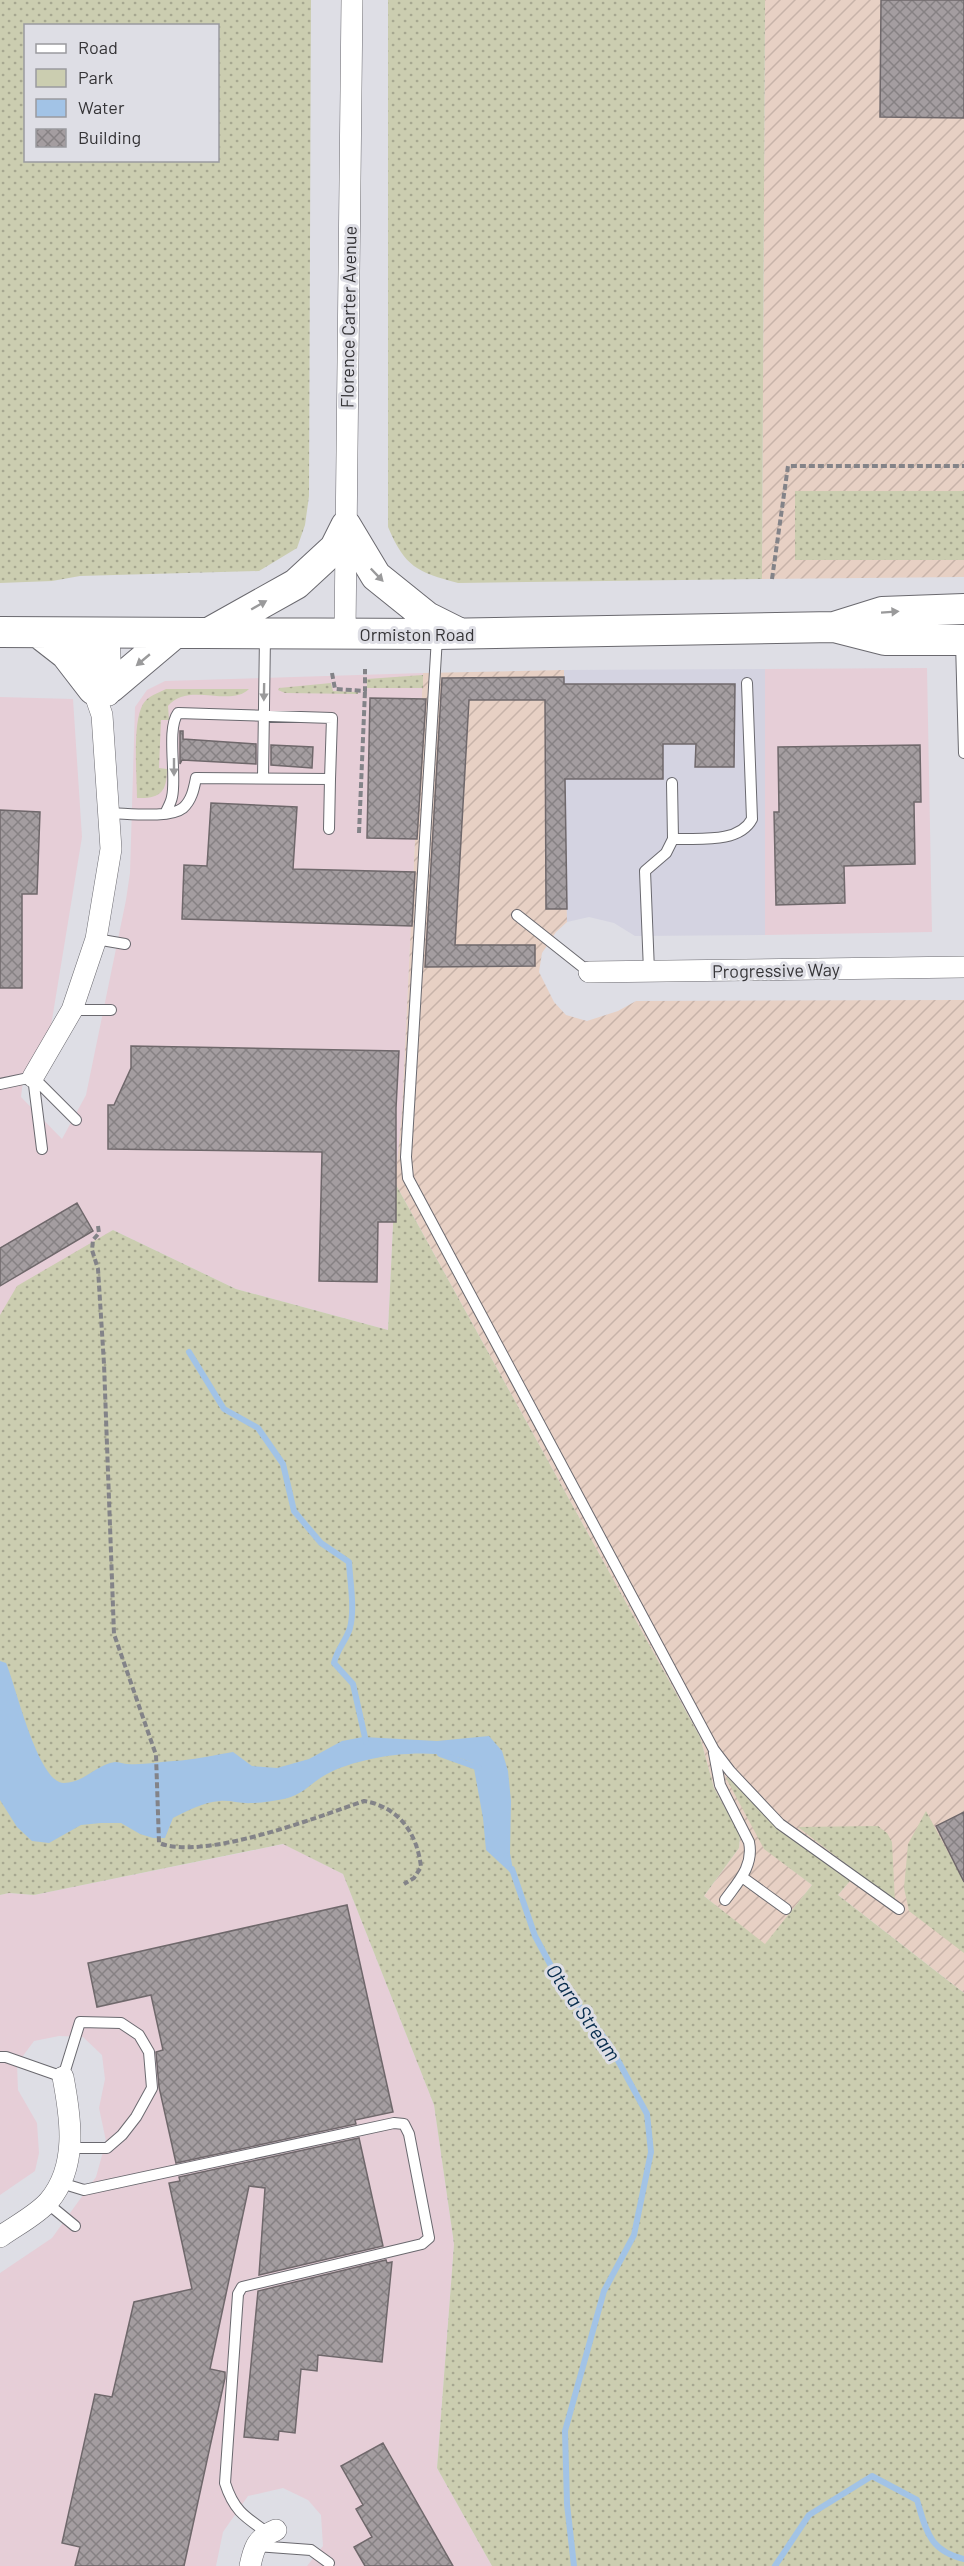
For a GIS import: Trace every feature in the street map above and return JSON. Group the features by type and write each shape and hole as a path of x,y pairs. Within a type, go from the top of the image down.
{"main road":[{"path":"208,633 296,584 335,548 346,526"},
{"path":"346,526 376,576 449,634"},
{"name":"Ormiston Road","path":"834,627 882,612 964,609"},
{"name":"Ormiston Road","path":"0,632 449,634 834,627 885,640 963,640"},
{"path":"39,633 66,654 102,697 175,633"}],"street":[{"name":"Florence Carter Avenue","path":"345,633 352,0"},
{"path":"33,1077 72,1010 96,939 111,849 99,633"},
{"name":"Progressive Way","path":"589,972 964,967"},
{"path":"0,2237 47,2203 62,2183 70,2148 69,2113 63,2077"}],"lane":[{"path":"263,778 265,633"},
{"path":"449,634 406,1157 408,1178 714,1750 730,1771 780,1824 900,1909"},
{"path":"963,640 964,753"},
{"path":"674,839 734,836 748,828 752,819 747,683"},
{"path":"165,814 172,798 175,718 178,714 186,712 332,718 329,829"},
{"path":"108,813 165,814 182,808 192,795 196,778 330,779"},
{"path":"649,971 645,871 666,853 674,839 672,783"},
{"path":"517,915 589,972"},
{"path":"96,939 125,944"},
{"path":"72,1010 111,1010"},
{"path":"0,1084 33,1077"},
{"path":"33,1077 76,1120"},
{"path":"33,1077 42,1149"},
{"path":"714,1750 720,1785 749,1842 750,1862 725,1900"},
{"path":"742,1877 786,1909"},
{"path":"3,2057 63,2077 80,2022 121,2023 139,2035 149,2052 152,2088 136,2117 122,2135 106,2148 70,2148"},
{"path":"62,2183 84,2190 394,2123 404,2124 409,2134 429,2238 422,2244 242,2287 238,2294 225,2483 230,2500 262,2544 311,2550 329,2563"},
{"path":"47,2203 75,2226"}],"path":[{"path":"772,579 788,466 964,466"},
{"path":"359,833 365,669"},
{"path":"332,673 335,689 365,691"},
{"path":"98,1226 99,1233 93,1240 92,1250 98,1269 104,1364 114,1634 153,1740 159,1843 174,1848 220,1844 282,1830 364,1801 377,1803 396,1814 411,1832 419,1849 422,1867 414,1878 404,1884"}],"shaded area":[{"path":"765,0 964,0 964,577 762,579"},
{"path":"927,668 932,932 765,935 765,669"},
{"path":"765,669 765,935 635,936 614,923 589,917 567,922 564,670"},
{"path":"564,670 567,922 556,932 542,953 539,972 554,1002 566,1015 587,1021 618,1011 636,1001 964,1000 964,1993 838,1895 850,1881 764,1848 812,1885 765,1945 704,1896 739,1848 740,1835 714,1788 700,1737 395,1183 402,1111 423,673"},
{"path":"423,673 402,1111 395,1183 388,1330 236,1289 113,1230 0,1315 0,697 73,699 82,837 50,1032 24,1072 21,1097 62,1139 86,1095 126,900 130,873 135,707 147,690 165,681"},
{"path":"284,1844 343,1874 434,2105 454,2244 437,2468 492,2566 307,2566 323,2546 321,2515 308,2500 283,2488 248,2496 223,2532 216,2566 0,2566 0,2273 52,2238 96,2177 106,2141 99,2108 105,2079 102,2055 83,2037 59,2036 34,2041 17,2064 18,2090 37,2123 39,2153 35,2171 0,2195 0,1895 9,1893 34,1895"}],"green space":[{"path":"0,0 311,0 309,496 305,525 297,548 259,571 80,576 52,581 0,583"},
{"path":"388,0 765,0 762,579 458,583 422,571 400,551 388,527"},
{"path":"795,491 964,491 964,560 795,560"},
{"path":"423,675 423,688 367,688 367,679"},
{"path":"331,683 333,691 358,692 358,694 285,693 278,690 279,688"},
{"path":"166,689 249,689 231,696 186,695 176,699 168,706 169,720 161,720 159,768 167,769 164,789 151,797 137,798 137,723 143,704 153,695"},
{"path":"395,1183 700,1737 714,1788 740,1835 739,1848 704,1896 765,1944 812,1885 764,1849 726,1778 730,1777 776,1827 850,1881 838,1895 964,1993 964,2566 492,2566 437,2468 454,2244 434,2105 343,1874 283,1844 34,1895 9,1893 0,1895 0,1315 17,1286 113,1230 236,1289 388,1330"},
{"path":"926,1811 964,1882 964,1953 909,1911 904,1888 908,1844"},
{"path":"878,1826 887,1833 892,1842 895,1902 798,1827"}],"water":[{"path":"0,1661 6,1663 29,1732 45,1767 54,1779 64,1783 78,1780 108,1763 115,1762 145,1764 189,1760 233,1752 252,1766 277,1768 309,1759 342,1741 363,1737 437,1741 489,1736 502,1751 508,1771 511,1801 510,1853 514,1876 486,1850 473,1763 440,1754 379,1757 342,1767 284,1799 256,1803 224,1801 208,1803 173,1818 165,1838 153,1838 140,1834 121,1823 101,1823 81,1825 49,1843 32,1841 17,1827 0,1800"}],"building":[{"path":"881,0 964,0 964,118 880,117"},
{"path":"564,677 564,684 735,684 734,767 695,767 696,744 663,744 663,779 565,779 567,909 546,909 545,700 469,700 455,945 535,945 535,966 425,967 442,678"},
{"path":"370,698 426,699 417,839 367,838"},
{"path":"180,731 183,731 183,739 256,744 256,764 182,760 180,764"},
{"path":"271,745 313,747 312,768 271,765"},
{"path":"920,745 921,802 914,802 915,864 844,866 845,903 776,905 774,812 779,812 778,747"},
{"path":"211,803 297,807 293,869 415,872 412,926 182,919 184,865 207,866"},
{"path":"0,810 40,812 37,894 22,894 22,988 0,988"},
{"path":"131,1046 399,1051 396,1108 396,1222 378,1222 377,1282 319,1281 322,1152 108,1149 108,1105 114,1105 131,1068"},
{"path":"77,1203 93,1231 0,1286 0,1248"},
{"path":"964,1812 964,1882 936,1826"},
{"path":"347,1905 393,2112 355,2120 356,2124 176,2163 159,2087 156,2052 163,2050 151,1995 97,2007 88,1963"},
{"path":"359,2138 383,2246 259,2275 265,2188 249,2186 210,2369 225,2372 225,2378 184,2566 75,2566 80,2547 62,2543 95,2394 112,2397 134,2302 192,2289 169,2183 180,2181 179,2177"},
{"path":"386,2260 387,2263 392,2262 382,2362 318,2355 317,2371 301,2369 295,2433 279,2431 278,2440 244,2437 258,2291"},
{"path":"383,2443 453,2566 365,2566 354,2547 372,2537 356,2509 363,2505 341,2466"}],"waterway":[{"path":"189,1352 224,1409 258,1428 283,1464 294,1511 321,1543 349,1562 352,1604 350,1628 334,1663 353,1684 366,1742"},
{"name":"Otara Stream","path":"440,1754 479,1768"},
{"name":"Otara Stream","path":"512,1869 535,1936 557,1977 609,2044 647,2114 651,2152 634,2235 604,2291 565,2431 567,2504 574,2566"},
{"name":"Otara Stream","path":"775,2566 809,2515 872,2476 917,2500 923,2521 936,2545 943,2551 964,2559"}]}
